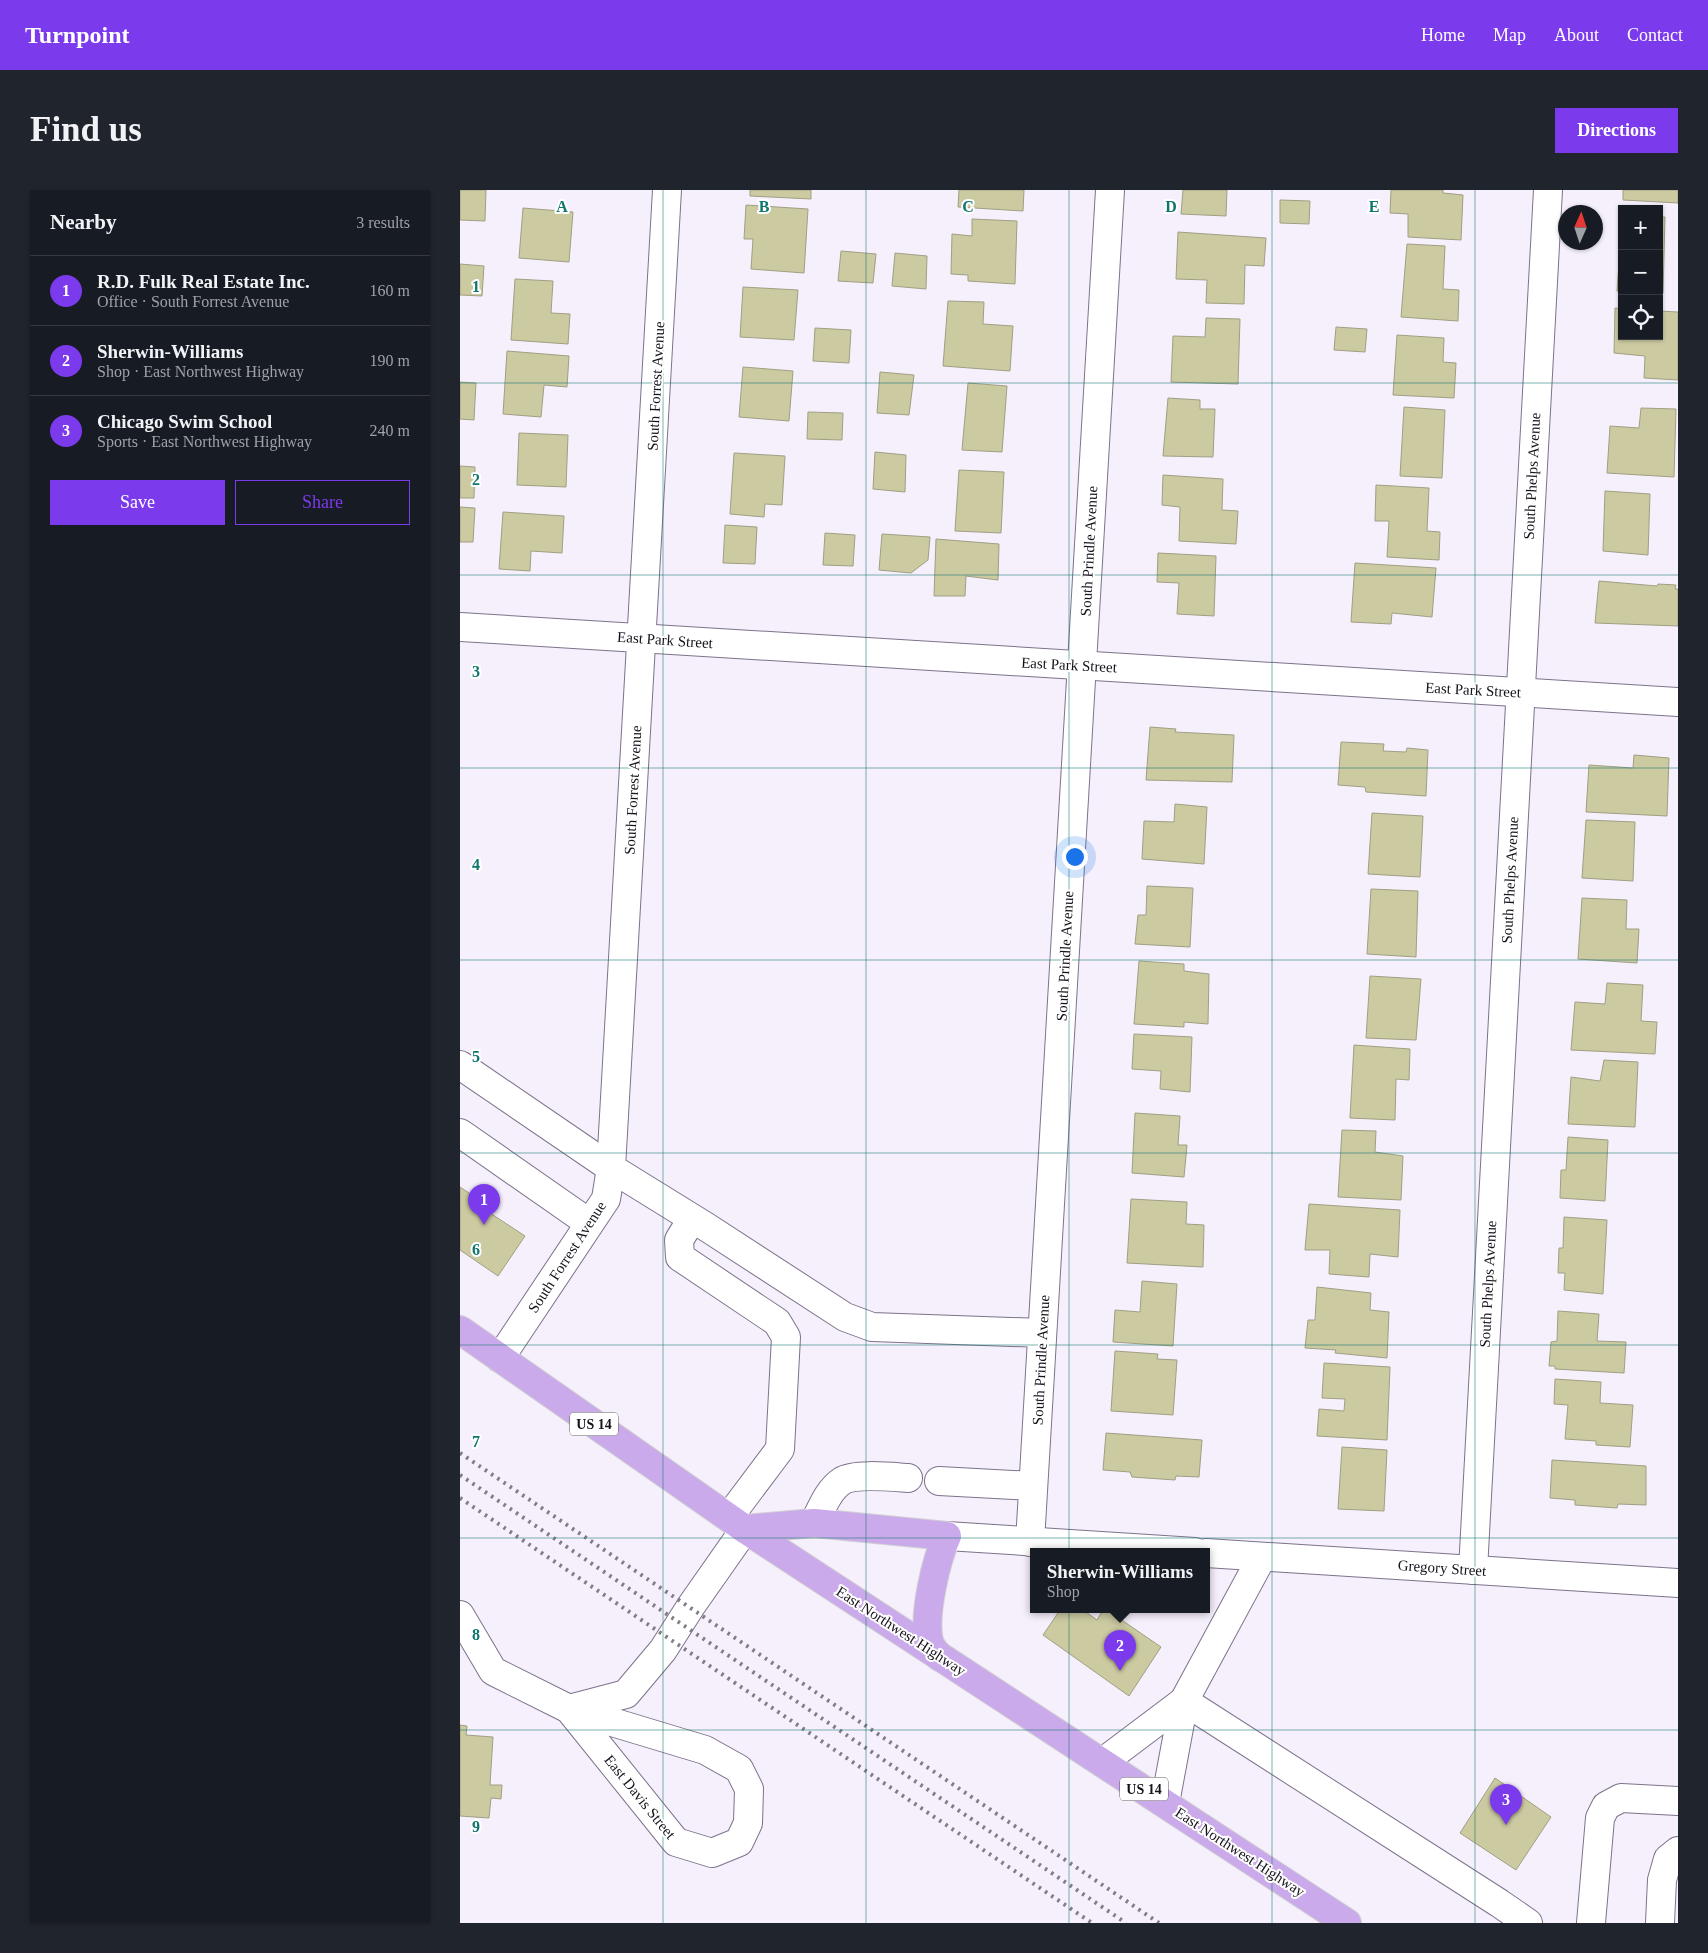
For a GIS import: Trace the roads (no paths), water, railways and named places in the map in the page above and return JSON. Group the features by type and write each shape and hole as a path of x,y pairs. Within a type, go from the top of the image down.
{"main road":[{"name":"East Northwest Highway","path":"460,1330 737,1523 1347,1923"},
{"path":"737,1523 814,1523 947,1536 940,1550 935,1570 928,1619 929,1643 940,1657"}],"street":[{"name":"South Forrest Avenue","path":"500,1358 606,1199 611,1168 667,190"},
{"name":"South Prindle Avenue","path":"1030,1542 1110,190"},
{"name":"South Phelps Avenue","path":"1473,1570 1548,190"},
{"name":"East Park Street","path":"460,627 1678,702"},
{"path":"460,1065 611,1168 844,1317 872,1327 1042,1333"},
{"path":"460,1133 589,1223"},
{"path":"569,1709 626,1694 663,1650 691,1606 780,1449 786,1336 777,1322 680,1257 678,1240 692,1219"},
{"path":"814,1523 829,1494 842,1480 864,1476 908,1478"},
{"path":"939,1481 1033,1486"},
{"path":"947,1536 1129,1548"},
{"name":"Gregory Street","path":"1210,1553 1678,1583"},
{"path":"1165,1803 1184,1702 1262,1557"},
{"name":"East Davis Street","path":"460,1615 494,1671 569,1709 705,1750 739,1769 749,1789 748,1823 739,1842 712,1853 676,1842 569,1709"},
{"path":"1103,1762 1184,1702"},
{"path":"1184,1702 1528,1923"},
{"path":"1591,1923 1600,1818 1606,1806 1621,1798 1678,1801"},
{"path":"1660,1923 1664,1873 1668,1859 1678,1851"}],"railway":[{"path":"460,1453 1159,1923"},
{"path":"460,1475 1126,1923"},
{"path":"460,1498 1092,1923"}],"place":[{"name":"R.D. Fulk Real Estate Inc.","path":"484,1225"},
{"name":"Sherwin-Williams","path":"1120,1671"},
{"name":"Chicago Swim School","path":"1506,1825"}]}
